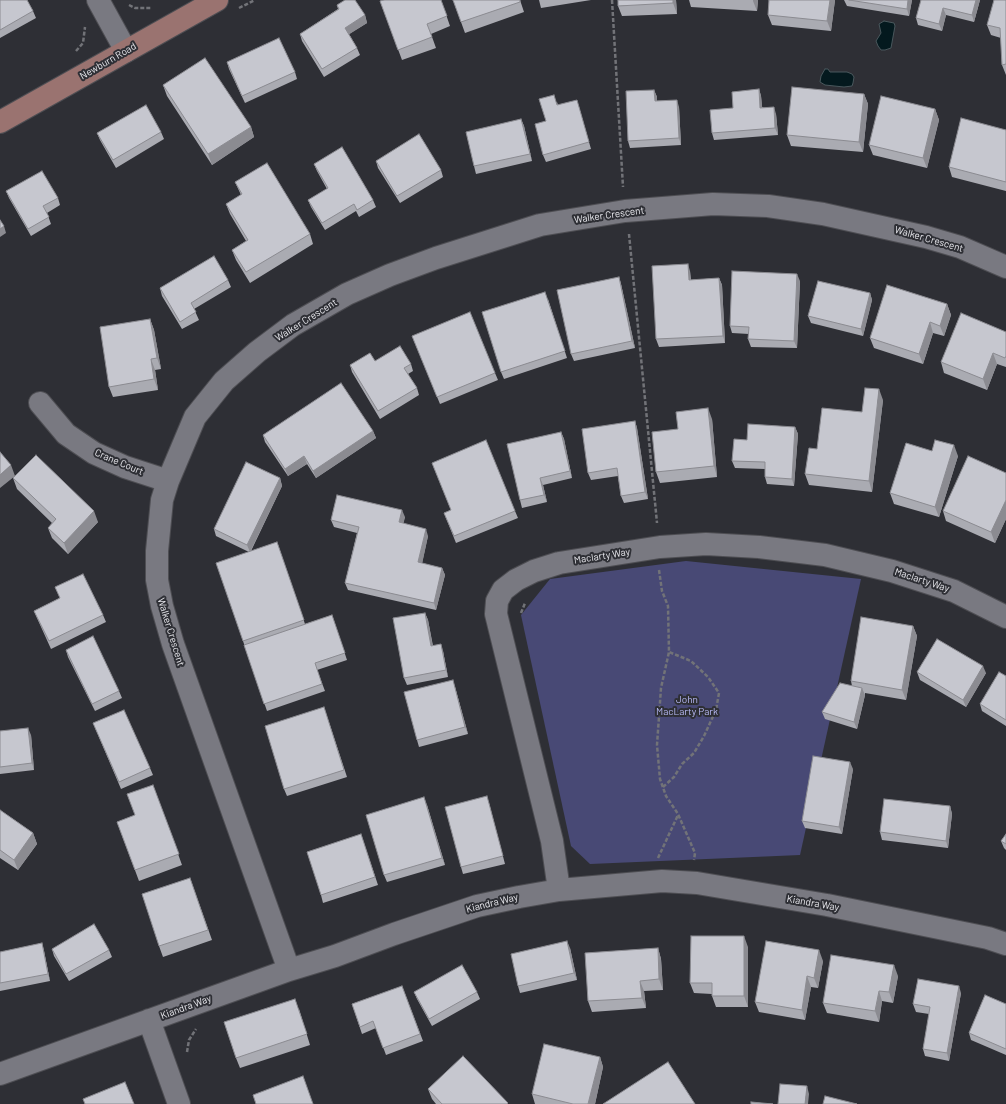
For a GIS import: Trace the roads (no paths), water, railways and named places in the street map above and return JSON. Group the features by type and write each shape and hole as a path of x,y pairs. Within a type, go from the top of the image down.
{"street":[{"path":"98,0 126,50"},
{"name":"Newburn Road","path":"0,122 216,0"},
{"name":"Walker Crescent","path":"289,970 175,651 162,606 157,580 157,551 162,500 168,481 195,417 219,387 257,352 293,325 347,294 390,275 443,256 540,225 625,211 713,204 768,206 823,214 926,237 960,247 1006,267"},
{"name":"Crane Court","path":"40,403 66,434 94,453 125,467 168,481"},
{"name":"Maclarty Way","path":"559,890 552,841 496,614 497,601 503,590 516,580 534,571 559,563 660,548 706,544 760,548 825,556 892,571 954,591 1006,617"},
{"name":"Kiandra Way","path":"0,1074 289,970 335,956 477,906 559,890 649,882 697,883 827,905 988,938 1006,944"},
{"path":"149,1020 179,1104"}],"park label":[{"name":"John MacLarty Park","path":"687,706"}]}
